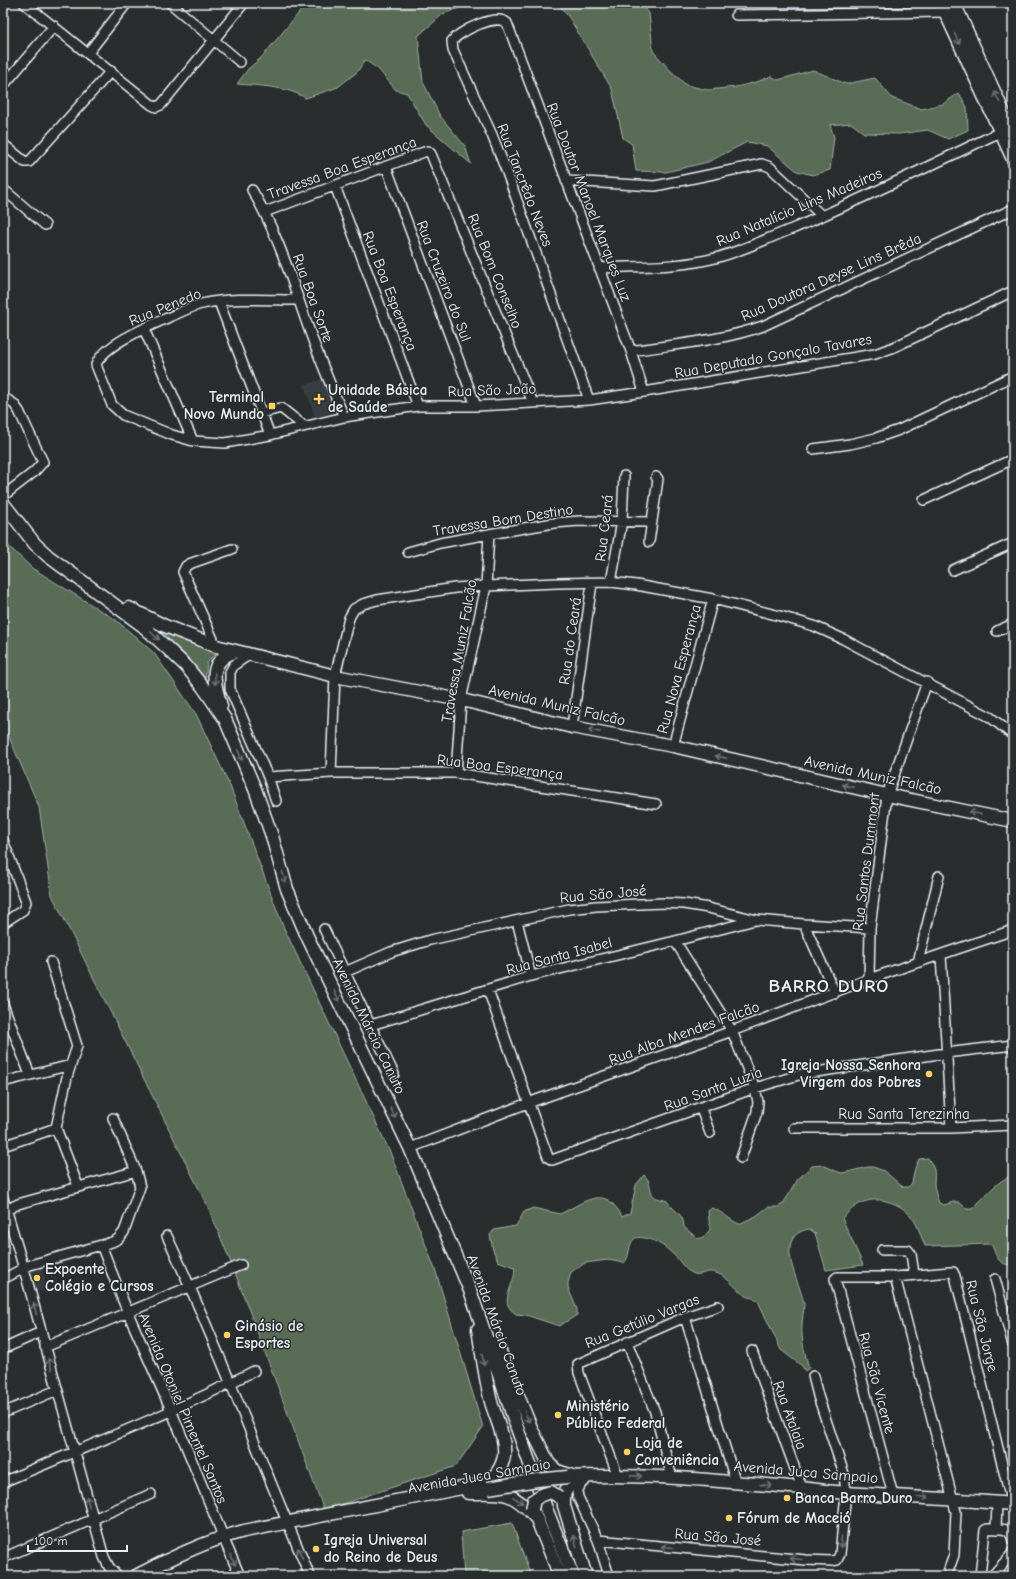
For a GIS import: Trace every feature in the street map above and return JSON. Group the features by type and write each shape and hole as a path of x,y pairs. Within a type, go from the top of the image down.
{"main road":[{"path":"954,3 1000,132 1013,159"},
{"path":"943,8 1013,133"},
{"path":"3,503 35,544 48,556 102,595"},
{"name":"Avenida Muniz Falcão","path":"102,595 165,626 216,646 334,676 462,700 572,726 673,746 887,795 1013,821"},
{"name":"Avenida Márcio Canuto","path":"102,595 144,626 186,666 213,700 225,719 255,789 272,836 287,889 307,936 410,1148 471,1293 516,1425 547,1511 573,1576"},
{"path":"225,719 214,681 214,673 219,660 236,651"},
{"path":"471,1293 490,1328 532,1430 549,1464 557,1471 576,1478 574,1483 566,1488 562,1502"},
{"name":"Avenida Juca Sampaio","path":"136,1576 179,1555 224,1540 488,1482 496,1474 502,1464 504,1446 485,1376 478,1329 477,1308"},
{"name":"Avenida Juca Sampaio","path":"289,1526 537,1480 597,1476 672,1478 802,1488 846,1493 1013,1504"},
{"path":"560,1576 534,1513 534,1500 545,1493 551,1492 562,1502 586,1576"},
{"path":"466,1493 502,1493 511,1496 524,1504 534,1513"},
{"name":"Avenida Juca Sampaio","path":"153,1576 224,1540"}],"street":[{"path":"24,3 156,107 161,105 244,3"},
{"path":"88,53 127,3"},
{"path":"170,3 240,62"},
{"path":"736,15 943,8"},
{"name":"Rua Tancrêdo Neves","path":"507,23 501,20 488,20 460,33 452,41 452,46 506,170 589,400"},
{"name":"Rua Doutor Manoel Marques Luz","path":"507,23 631,351 644,392"},
{"path":"3,86 54,26"},
{"path":"3,144 27,163 30,162 111,71"},
{"name":"Rua Natalício Lins Madeiros","path":"599,268 652,266 700,261 719,257 822,216 1000,132"},
{"name":"Travessa Boa Esperança","path":"265,212 386,166 428,152"},
{"name":"Rua Bom Conselho","path":"428,152 434,157 533,403"},
{"path":"566,181 655,186 762,164 770,167 822,216"},
{"name":"Rua Cruzeiro do Sul","path":"386,166 476,406"},
{"name":"Rua Boa Esperança","path":"335,186 418,406"},
{"path":"3,188 44,225"},
{"name":"Rua Boa Sorte","path":"252,190 265,212 344,417"},
{"name":"Rua Doutora Deyse Lins Brêda","path":"631,351 723,338 744,333 763,326 1013,209"},
{"name":"Rua Deputado Gonçalo Tavares","path":"644,392 876,354 1013,291"},
{"name":"Rua Penedo","path":"98,361 112,348 144,329 200,304 231,300 300,300"},
{"path":"219,302 270,435"},
{"path":"144,329 193,441"},
{"name":"Rua São João","path":"98,361 96,365 104,385 112,404 119,413 172,435 193,441 225,443 270,435 344,417 418,406 476,406 589,400 644,392"},
{"path":"813,449 850,444 876,438 899,430 1013,376"},
{"path":"3,397 14,404 19,411 43,462 34,472 3,496"},
{"path":"262,413 281,408 304,426"},
{"path":"924,500 1013,459"},
{"name":"Rua Ceará","path":"611,582 622,521 624,476"},
{"path":"649,542 658,479 656,476"},
{"name":"Travessa Bom Destino","path":"408,552 440,543 554,523 580,521 651,522"},
{"name":"Travessa Muniz Falcão","path":"456,773 462,700 486,586 489,534"},
{"path":"953,570 1013,543"},
{"path":"216,646 182,572 189,564 232,550"},
{"path":"330,773 334,676 351,613 358,606 377,600 455,588 486,586 611,582 713,599 780,616 814,626 843,639 927,682 990,717 1013,735"},
{"name":"Rua do Ceará","path":"572,726 592,583"},
{"name":"Rua Nova Esperança","path":"673,746 698,642 713,599"},
{"path":"997,631 1013,624"},
{"path":"250,654 234,665 230,672 230,689 268,777 276,801"},
{"name":"Rua Santos Dummont","path":"869,979 870,928 887,795 927,682"},
{"name":"Rua Boa Esperança","path":"268,777 330,773 456,773 656,804"},
{"path":"3,842 26,902 26,907 3,923"},
{"path":"918,962 939,876"},
{"name":"Rua São José","path":"345,972 391,952 415,944 569,909 596,906 663,903 708,908 757,920 870,928"},
{"name":"Rua Santa Isabel","path":"371,1025 531,976 757,920"},
{"path":"517,921 531,976"},
{"path":"804,924 834,993"},
{"path":"324,929 394,1074"},
{"name":"Rua Alba Mendes Falcão","path":"410,1148 528,1103 732,1031 869,979 1013,930"},
{"path":"675,941 732,1031 755,1088 758,1102 757,1112 741,1158"},
{"path":"941,955 951,1128"},
{"path":"51,962 76,1041 77,1050 71,1065 61,1102 56,1128 78,1186"},
{"path":"488,990 528,1103"},
{"path":"3,1004 30,1075"},
{"name":"Rua Santa Luzia","path":"528,1103 548,1157 552,1160 701,1109 755,1088 802,1074 946,1053 1013,1046"},
{"path":"3,1082 71,1065"},
{"path":"701,1109 710,1133"},
{"path":"3,1279 30,1265 118,1239 124,1232 140,1187 136,1171 113,1118"},
{"name":"Rua Santa Terezinha","path":"794,1128 951,1128 1013,1125"},
{"path":"3,1146 56,1128"},
{"path":"5,1211 18,1204 136,1171"},
{"path":"3,1198 5,1211 24,1269 104,1557 109,1566 118,1576"},
{"path":"167,1236 191,1287 310,1576"},
{"name":"Avenida Otoniel Pimentel Santos","path":"101,1245 128,1313 171,1410 240,1576"},
{"path":"882,1250 908,1250 911,1254 914,1274 895,1276 956,1512 954,1555 949,1569"},
{"path":"45,1347 241,1265"},
{"name":"Rua São Jorge","path":"914,1274 953,1272 1013,1504"},
{"name":"Rua São Vicente","path":"893,1495 835,1283 835,1278 895,1276"},
{"path":"995,1279 1013,1345"},
{"name":"Rua Getúlio Vargas","path":"618,1476 579,1373 578,1364 685,1317 718,1306"},
{"path":"685,1317 736,1483"},
{"path":"3,1349 41,1332"},
{"path":"627,1342 655,1412 672,1478"},
{"name":"Rua Atalaia","path":"752,1351 802,1488"},
{"path":"3,1482 171,1410 254,1371"},
{"path":"813,1376 818,1396 844,1474 846,1493"},
{"path":"3,1413 57,1390"},
{"path":"576,1478 578,1497 598,1540 610,1576"},
{"name":"Rua São José","path":"598,1540 835,1561 840,1554 846,1493"},
{"path":"3,1558 151,1494"},
{"path":"996,1529 997,1503"},
{"path":"980,1576 985,1530 996,1529 1009,1531 1012,1535 1013,1541"},
{"path":"992,1576 1013,1551"}],"shaded area":[{"name":"Unidade Básica de Saúde","path":"323,379 334,412 315,417 304,385"},
{"name":"Expoente Colégio e Cursos","path":"40,1263 47,1288 34,1293 26,1267"}],"green space":[{"path":"326,3 473,3 443,14 418,36 423,82 440,116 465,146 471,164 426,125 407,93 396,90 378,69 365,60 357,72 338,87 306,98 281,89 237,84 248,69 262,57 303,8 311,5"},
{"path":"558,3 642,3 649,13 653,51 686,85 708,90 736,87 757,82 771,76 778,80 813,70 846,84 875,78 892,98 922,109 943,104 959,93 967,107 968,130 948,139 928,130 899,134 864,133 851,123 830,125 834,137 830,170 813,175 797,171 767,146 747,142 708,162 666,172 636,171 632,144 623,138 612,89 570,19"},
{"path":"3,541 32,568 116,620 154,653 196,714 230,786 283,926 390,1152 436,1272 483,1427 456,1466 324,1510 234,1270 208,1207 52,895 39,807 3,723"},
{"path":"156,627 218,650 207,663 205,680 183,653"},
{"path":"928,1158 934,1170 934,1188 939,1203 944,1205 959,1202 967,1209 972,1209 996,1185 1007,1177 1013,1175 1013,1265 1008,1265 1001,1262 996,1256 991,1244 925,1246 914,1220 903,1208 888,1201 871,1200 863,1202 854,1207 842,1218 863,1265 826,1270 815,1233 809,1229 798,1233 792,1241 790,1250 794,1273 804,1304 802,1336 809,1368 805,1371 802,1366 781,1350 758,1301 744,1295 722,1275 712,1272 697,1274 692,1273 666,1249 656,1242 646,1238 635,1238 631,1244 628,1257 624,1263 608,1260 585,1263 571,1272 568,1288 577,1309 577,1315 559,1326 526,1315 516,1314 510,1309 507,1303 507,1298 515,1272 514,1267 498,1261 493,1250 490,1235 494,1230 516,1226 524,1212 533,1208 560,1214 586,1201 594,1198 602,1198 609,1200 622,1217 630,1213 636,1185 644,1175 647,1178 653,1195 656,1198 667,1201 682,1218 684,1227 698,1239 703,1237 710,1230 708,1211 712,1208 739,1224 756,1216 768,1207 778,1207 783,1204 798,1179 812,1166 823,1165 843,1173 873,1167 884,1171 903,1187 908,1187 912,1183 915,1168 919,1159"},
{"path":"512,1523 531,1576 464,1576 461,1532"}],"place":[{"name":"Unidade Básica de Saúde","path":"319,399"},
{"name":"Terminal Novo Mundo","path":"272,406"},
{"name":"Igreja Nossa Senhora Virgem dos Pobres","path":"929,1074"},
{"name":"Expoente Colégio e Cursos","path":"37,1278"},
{"name":"Ginásio de Esportes","path":"227,1335"},
{"name":"Ministério Público Federal","path":"558,1415"},
{"name":"Loja de Conveniência","path":"627,1452"},
{"name":"Banca Barro Duro","path":"787,1498"},
{"name":"Fórum de Maceió","path":"729,1518"},
{"name":"Igreja Universal do Reino de Deus","path":"316,1549"}],"district":[{"name":"BARRO DURO","path":"829,986"}]}
